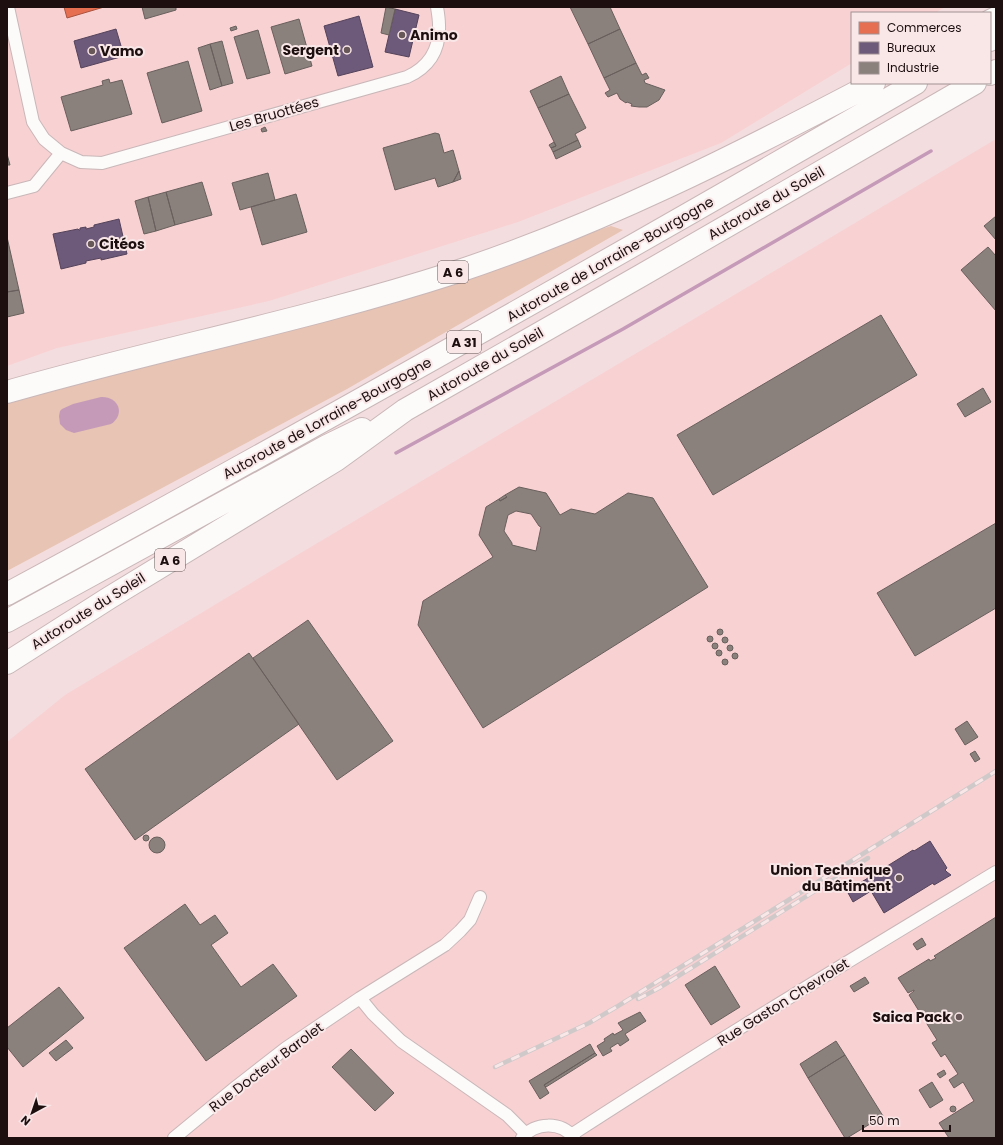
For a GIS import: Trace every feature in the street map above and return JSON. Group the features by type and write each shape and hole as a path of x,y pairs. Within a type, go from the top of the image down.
{"highway":[{"name":"A 6","path":"7,392 368,299 440,277 498,257 583,224 660,190 781,131 872,84"},
{"name":"Autoroute de Lorraine-Bourgogne","path":"7,594 235,470 450,350 914,84"},
{"name":"Autoroute du Soleil","path":"7,663 116,594 336,460 405,410 973,84"},
{"name":"Autoroute de Lorraine-Bourgogne","path":"7,621 327,446 405,410"}],"street":[{"name":"Les Bruottées","path":"8,7 33,122 44,139 61,153 81,162 102,163 407,77 416,73 425,66 433,56 437,44 440,25 437,7"},
{"path":"7,193 34,186 61,153"},
{"name":"Rue Gaston Chevrolet","path":"572,1136 623,1101 996,872"},
{"name":"Rue Docteur Barolet","path":"174,1138 286,1048 360,998 445,945 470,920 480,897"},
{"path":"360,998 373,1014 401,1040 507,1115 524,1136 534,1128 554,1126 563,1129 572,1136"}],"shaded area":[{"path":"7,7 945,7 937,12 851,12 851,64 721,143 518,222 269,301 57,348 7,366"},
{"path":"996,139 996,1138 7,1138 7,742 65,695"},
{"path":"611,226 623,230 347,389 7,571 7,402 575,238"},
{"path":"101,397 112,399 118,406 118,415 116,420 111,424 74,433 66,430 60,424 59,416 62,409 73,404"}],"building: Commerces":[{"path":"64,7 104,7 67,18"}],"building: Bureaux":[{"path":"395,9 419,15 409,57 385,52"},
{"path":"359,16 373,67 338,76 324,26"},
{"path":"116,29 124,56 81,68 74,41"},
{"path":"119,219 127,254 101,260 101,258 86,261 86,263 61,269 53,234 78,229 80,230 80,228 86,227 86,229 94,227 94,225"},
{"path":"930,841 947,868 945,870 951,875 934,885 933,883 884,913 871,891 853,902 847,891"}],"building: Industrie":[{"path":"142,7 176,7 176,10 145,19"},
{"path":"386,7 395,9 389,35 381,33"},
{"path":"570,7 610,7 620,29 588,44"},
{"path":"299,19 312,66 285,74 271,27"},
{"path":"236,26 237,29 231,31 230,28"},
{"path":"620,29 636,63 604,78 588,44"},
{"path":"258,30 270,73 247,79 234,37"},
{"path":"222,41 233,83 222,86 210,44"},
{"path":"210,44 222,86 210,90 198,48"},
{"path":"188,61 202,111 162,123 147,73"},
{"path":"636,63 642,75 646,73 649,78 644,80 645,83 665,90 659,100 647,107 631,106 632,104 626,103 620,99 617,93 608,97 605,93 610,90 604,78"},
{"path":"561,76 569,94 538,108 530,91"},
{"path":"109,79 110,83 122,80 132,114 71,131 61,97 103,85 102,81"},
{"path":"569,94 586,128 575,134 578,140 553,152 551,148 556,146 538,108"},
{"path":"265,127 267,131 262,132 261,129"},
{"path":"435,133 439,134 444,153 453,150 459,171 453,182 438,187 435,178 395,190 383,148"},
{"path":"578,140 581,147 556,159 553,152"},
{"path":"554,142 556,146 551,148 549,145"},
{"path":"7,154 10,165 7,165"},
{"path":"459,171 461,179 453,182"},
{"path":"268,173 275,200 240,210 232,183"},
{"path":"202,182 212,215 175,225 166,192"},
{"path":"166,192 175,225 156,231 148,197"},
{"path":"296,194 307,232 262,245 251,207"},
{"path":"148,197 156,231 144,234 135,201"},
{"path":"996,216 996,240 984,226"},
{"path":"7,237 19,290 7,292"},
{"path":"988,247 996,256 996,311 961,270"},
{"path":"19,290 24,313 7,317 7,292"},
{"path":"881,315 917,375 713,495 677,435"},
{"path":"983,388 991,402 965,417 957,404"},
{"path":"519,487 546,493 560,515 571,509 595,514 628,493 653,498 708,587 483,728 418,625 423,601 493,557 479,535 486,507 499,499 500,501 507,497 505,495","holes":["516,511 531,514 541,527 536,551 512,545 504,531 508,515"]},
{"path":"505,495 507,497 500,501 499,499"},
{"path":"996,523 996,608 915,656 877,593"},
{"path":"308,620 393,741 337,780 253,658"},
{"path":"720,629 723,632 720,635 717,632"},
{"path":"710,636 713,639 710,642 707,639"},
{"path":"725,637 728,640 725,643 722,640"},
{"path":"715,643 718,646 715,649 712,646"},
{"path":"730,645 733,648 730,651 727,648"},
{"path":"719,650 722,653 719,656 716,653"},
{"path":"249,653 299,724 135,840 85,769"},
{"path":"735,653 738,656 735,659 732,656"},
{"path":"725,659 728,662 725,665 722,662"},
{"path":"967,721 978,737 965,745 955,729"},
{"path":"975,751 980,759 975,762 970,754"},
{"path":"146,835 149,838 146,841 143,838"},
{"path":"157,837 163,839 165,845 163,851 157,853 151,851 149,845 151,839"},
{"path":"185,904 200,925 215,915 228,933 211,945 241,987 273,964 297,996 206,1061 124,948"},
{"name":"Saica Pack","path":"996,917 996,1138 949,1138 939,1123 974,1101 963,1082 954,1088 949,1080 958,1074 945,1054 941,1057 932,1043 937,1040 909,995 914,990 908,993 898,978 929,959 930,961 936,958 934,956"},
{"path":"922,938 926,945 917,950 913,944"},
{"path":"715,966 740,1007 711,1025 685,985"},
{"path":"865,977 869,983 854,992 850,986"},
{"path":"59,987 84,1018 23,1067 7,1047 7,1028"},
{"path":"640,1012 646,1021 625,1034 629,1040 620,1046 618,1043 610,1048 612,1051 603,1056 597,1046 613,1033 614,1035 623,1030 618,1023"},
{"path":"66,1040 73,1048 56,1061 49,1053"},
{"path":"836,1041 845,1055 808,1078 800,1064"},
{"path":"590,1044 595,1053 544,1085 549,1093 540,1099 529,1081"},
{"path":"351,1049 394,1093 375,1111 332,1067"},
{"path":"595,1053 597,1055 546,1087 544,1085"},
{"path":"845,1055 883,1116 847,1138 845,1138 808,1078"},
{"path":"944,1070 946,1074 940,1078 937,1074"},
{"path":"932,1082 943,1100 930,1108 919,1090"},
{"path":"953,1106 956,1109 953,1112 950,1109"}],"waterway":[{"path":"396,453 623,329 931,151"}],"railway":[{"path":"495,1067 589,1023 618,1006 996,771"},
{"path":"638,999 659,988 868,858"}],"place":[{"name":"Animo","path":"402,35"},
{"name":"Sergent","path":"347,50"},
{"name":"Vamo","path":"92,51"},
{"name":"Citéos","path":"91,244"},
{"name":"Union Technique du Bâtiment","path":"899,878"},
{"name":"Saica Pack","path":"959,1017"}]}
